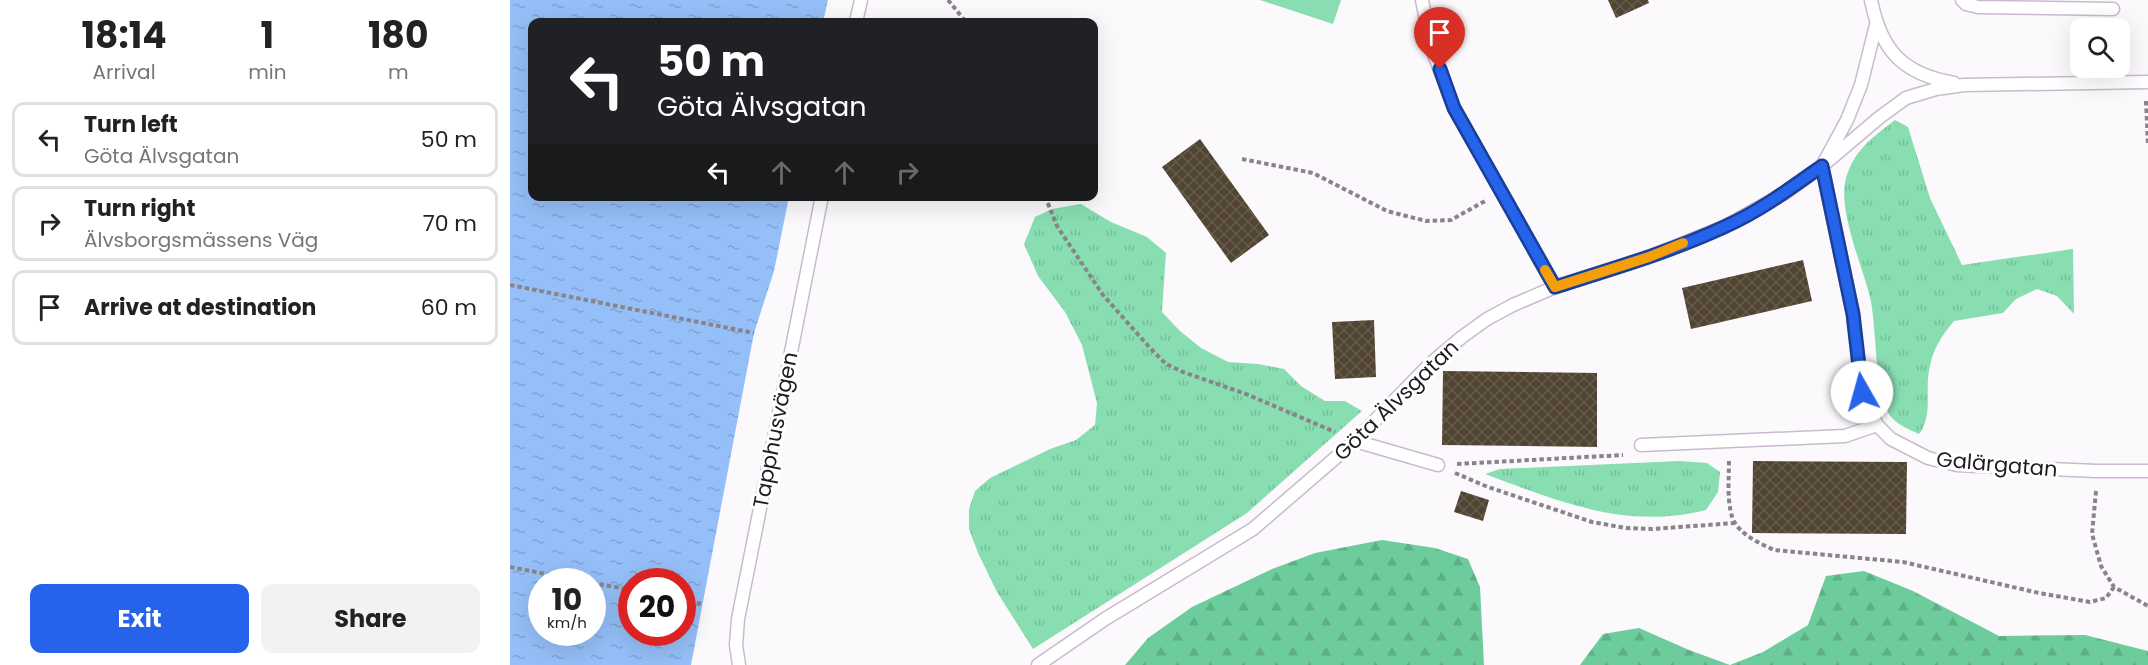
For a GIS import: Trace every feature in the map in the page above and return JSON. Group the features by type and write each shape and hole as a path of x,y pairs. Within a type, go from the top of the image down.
{"lane":[{"path":"857,18 861,0"},
{"path":"1422,0 1432,49 1454,108 1555,287"},
{"path":"1871,0 1876,25 1891,51 1908,67 1931,79 1964,85"},
{"path":"1962,0 1966,4 1978,7 2113,9"},
{"path":"1822,166 1847,120 1857,94 1876,25"},
{"name":"Göta Älvsgatan","path":"1038,665 1105,619 1253,529 1355,441 1430,364 1487,319 1555,287 1649,257 1724,227 1785,193 1906,98 1936,89 1964,85 2147,82"},
{"name":"Galärgatan","path":"1822,166 1853,314 1862,392 1877,425 1891,439 1928,458 1957,465 2148,471"},
{"name":"Tapphusvägen","path":"739,665 736,645 738,619 821,201"},
{"path":"1641,445 1845,436 1877,425"},
{"path":"1355,441 1438,465"}],"path":[{"path":"948,0 963,18"},
{"path":"2147,82 2148,146"},
{"path":"1242,159 1313,173 1387,210 1426,221 1451,220 1501,190"},
{"path":"1047,201 1056,226 1103,295 1167,364 1246,394 1355,441"},
{"path":"510,285 754,333"},
{"path":"1728,441 1730,501 1735,524 1755,541 1774,550 1903,562 2039,593 2090,602 2106,598 2114,587"},
{"path":"1438,465 1631,455 1641,445"},
{"path":"1438,465 1488,487 1592,522 1626,528 1652,529 1735,524"},
{"path":"2097,471 2092,534 2101,566 2114,587 2148,606"},
{"path":"510,567 528,570"},
{"path":"696,603 702,604"}],"green space":[{"path":"1260,0 1341,0 1333,24"},
{"path":"1895,120 1908,127 1930,198 1962,265 2073,249 2074,314 2057,296 2037,289 2016,299 2003,313 1954,321 1941,338 1932,357 1928,379 1926,420 1919,434 1893,419 1887,410 1878,371 1871,302 1845,207 1846,178 1854,159 1872,138"},
{"path":"1081,204 1111,222 1147,237 1166,253 1162,312 1201,348 1228,362 1284,369 1301,386 1325,401 1345,401 1362,411 1247,513 1033,649 997,592 978,553 969,529 969,509 975,491 990,478 1050,449 1076,440 1095,425 1097,403 1082,345 1065,312 1038,276 1024,244 1035,217 1052,209"},
{"path":"1679,461 1707,463 1720,472 1718,492 1706,510 1648,517 1621,515 1567,503 1485,474 1500,469"},
{"path":"1382,540 1435,548 1468,559 1480,587 1484,665 1125,665 1148,638 1192,607 1272,569 1315,553"},
{"path":"1864,571 1913,591 1999,636 2085,635 2148,651 2148,665 1730,665 1763,652 1808,625 1826,576"},
{"path":"1639,628 1730,665 1580,665 1603,634"}],"water":[{"path":"510,0 828,0 824,18 528,18 528,201 788,201 774,271 754,333 696,639 696,568 618,568 618,646 695,646 691,665 510,665"}],"building":[{"path":"1608,0 1648,0 1649,3 1616,18"},
{"path":"1200,139 1269,235 1231,263 1162,167"},
{"path":"1803,260 1812,301 1691,329 1682,288"},
{"path":"1374,320 1376,377 1335,379 1332,322"},
{"path":"1443,371 1597,373 1597,447 1442,445"},
{"path":"1753,461 1907,462 1906,534 1752,533"},
{"path":"1461,491 1489,500 1483,521 1454,512"}],"slow traffic":[{"path":"1545,270 1555,287 1649,257 1683,243"}],"route":[{"path":"1440,69 1454,108 1555,287 1649,257 1724,227 1785,193 1822,166 1853,314 1862,392"}]}
